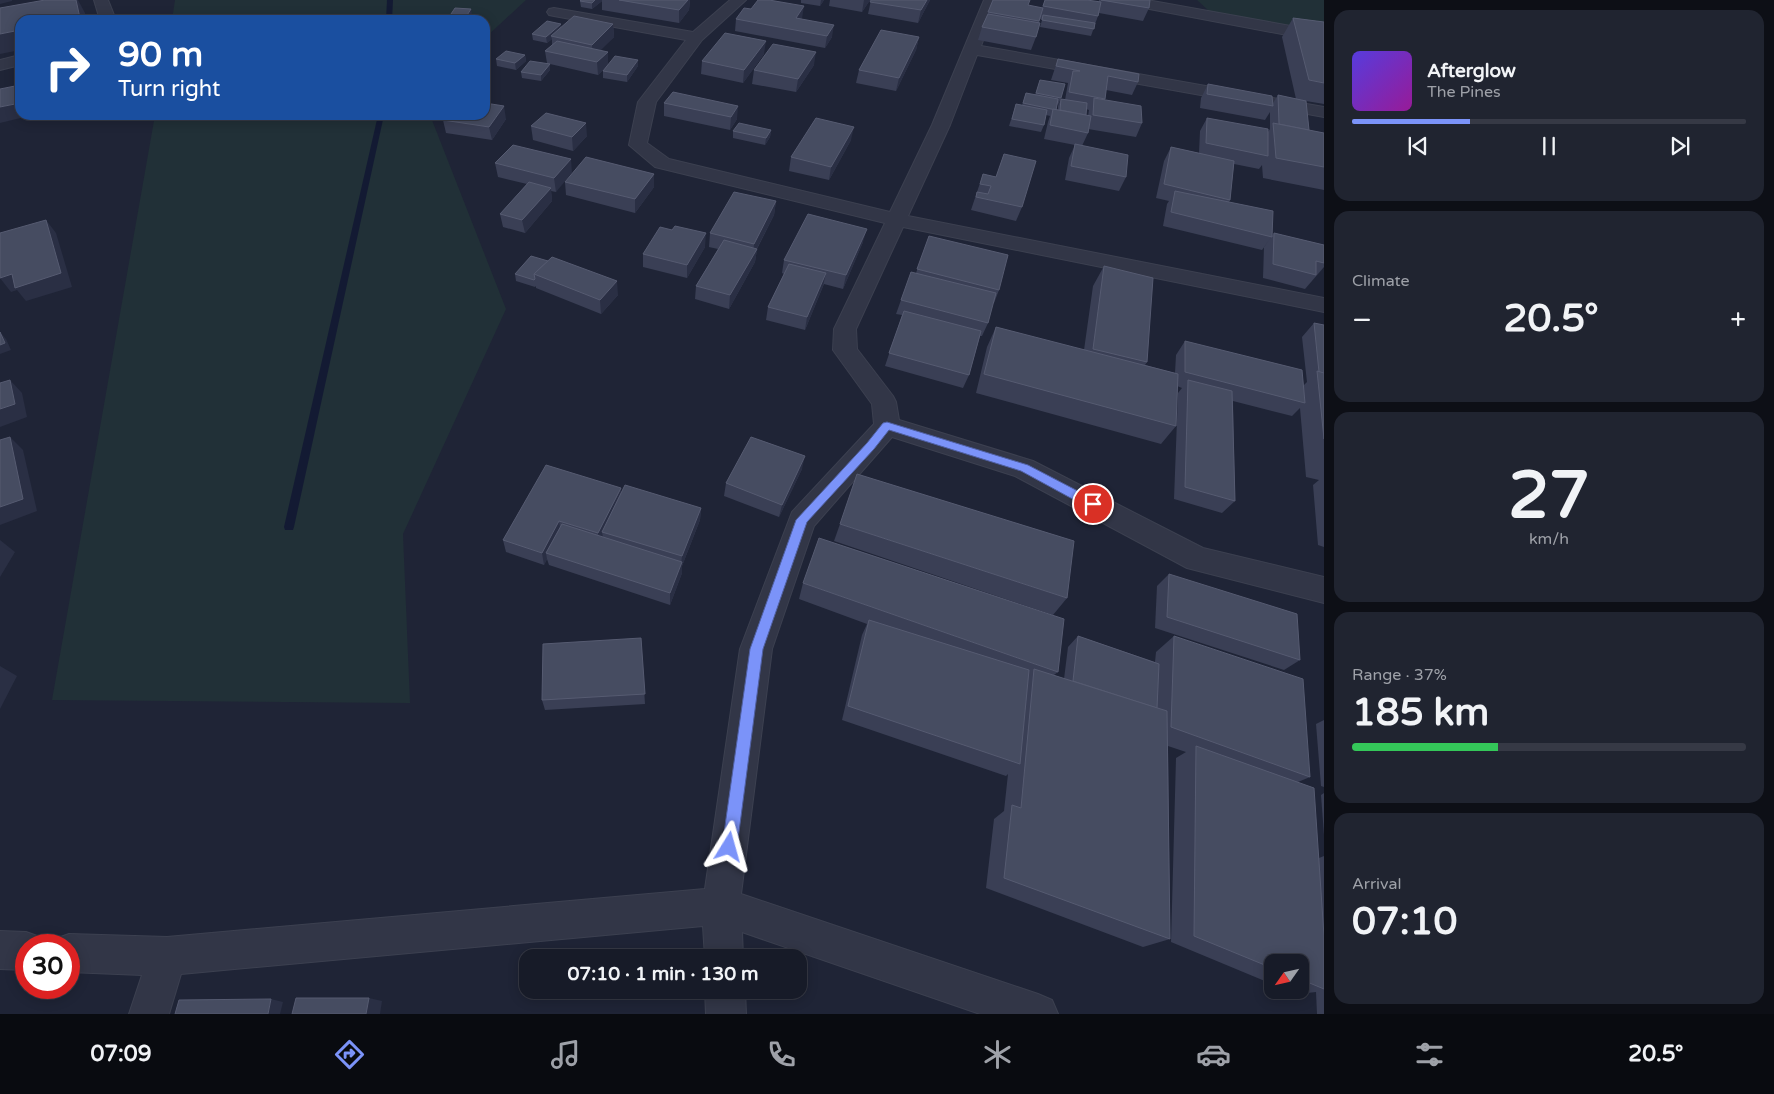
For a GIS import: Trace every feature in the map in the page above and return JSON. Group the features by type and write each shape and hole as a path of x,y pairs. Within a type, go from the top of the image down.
{"street":[{"path":"101,0 106,15"},
{"path":"739,0 696,37 648,102 638,145 662,163 897,220 1324,305"},
{"path":"724,949 722,906 756,649 802,520 887,426 884,402 845,350 845,329 941,125 992,0"},
{"path":"1123,0 1324,37"},
{"path":"554,12 696,37"},
{"path":"971,50 1324,112"},
{"path":"0,65 15,61"},
{"path":"887,426 1024,468 1197,559 1324,590"},
{"path":"80,953 167,956 722,906 1038,1014"},
{"path":"0,950 15,951"},
{"path":"149,1014 167,956"},
{"path":"725,999 726,1014"}],"shaded area":[{"path":"175,0 526,0 490,33 490,15 173,15"},
{"path":"1197,0 1324,0 1324,31 1210,12"},
{"path":"154,120 432,120 506,309 403,534 410,703 52,700"}],"building":[{"path":"45,0 76,0 79,15 15,15 15,31 0,34 0,8"},
{"path":"581,0 595,0 592,3"},
{"path":"619,0 688,0 679,10"},
{"path":"758,0 804,6 796,18 834,25 827,36 736,19 744,8 751,9"},
{"path":"871,0 927,0 921,10 870,2"},
{"path":"993,0 1030,0 1028,5 1043,8 1039,21 988,12"},
{"path":"1045,0 1101,2 1098,16 1043,6"},
{"path":"1101,0 1150,0 1149,8"},
{"path":"455,8 471,9 467,15 450,15"},
{"path":"988,14 1040,23 1036,37 982,27"},
{"path":"1043,15 1095,23 1094,29 1042,20"},
{"path":"574,16 613,24 592,45 551,36"},
{"path":"1293,18 1324,22 1324,83 1309,80"},
{"path":"547,21 561,24 546,37 532,34"},
{"path":"881,30 919,37 899,78 859,70"},
{"path":"725,33 766,41 744,70 702,61"},
{"path":"557,41 608,52 597,62 545,51"},
{"path":"773,44 816,52 798,79 754,70"},
{"path":"506,51 525,55 515,63 496,59"},
{"path":"615,56 638,60 627,75 603,71"},
{"path":"1058,59 1139,74 1138,82 1108,76 1105,99 1069,92 1073,71 1080,71 1056,66"},
{"path":"530,61 550,64 541,75 521,72"},
{"path":"1040,80 1065,84 1061,98 1036,93"},
{"path":"1208,84 1272,96 1273,106 1207,94"},
{"path":"15,86 15,104 0,107 0,89"},
{"path":"673,92 738,106 731,117 664,103"},
{"path":"1026,93 1058,99 1056,110 1023,103"},
{"path":"1278,95 1306,101 1309,130 1279,124"},
{"path":"1094,98 1141,106 1142,123 1093,115"},
{"path":"1061,99 1087,103 1086,115 1060,110"},
{"path":"490,104 504,106 489,127 443,120 490,120"},
{"path":"1016,104 1047,110 1044,125 1012,119"},
{"path":"1053,109 1091,116 1088,133 1050,125"},
{"path":"546,113 586,123 572,137 531,126"},
{"path":"816,118 854,127 831,167 791,157"},
{"path":"1207,118 1268,129 1268,156 1206,143"},
{"path":"739,123 771,130 766,138 733,131"},
{"path":"1273,123 1324,133 1324,167 1276,158"},
{"path":"1075,144 1128,155 1126,177 1071,166"},
{"path":"513,145 571,159 554,178 495,163"},
{"path":"1171,147 1234,161 1230,200 1164,184"},
{"path":"1004,154 1036,161 1022,207 976,197 977,192 988,194 991,186 980,184 983,174 996,177"},
{"path":"586,157 654,174 635,199 565,182"},
{"path":"529,182 551,188 522,220 500,214"},
{"path":"1175,191 1273,211 1272,237 1171,212"},
{"path":"734,192 776,201 754,244 710,233"},
{"path":"808,214 867,229 846,275 784,260"},
{"path":"46,220 61,273 15,288 12,274 0,278 0,233"},
{"path":"675,226 706,233 687,265 643,254 660,227 672,230"},
{"path":"1274,233 1324,245 1324,263 1316,261 1316,275 1273,264"},
{"path":"929,236 1008,255 999,290 917,269"},
{"path":"724,240 757,249 730,295 696,286"},
{"path":"531,256 548,261 534,274 534,280 515,274"},
{"path":"552,257 617,281 600,300 534,274"},
{"path":"789,264 826,273 807,317 768,307"},
{"path":"1104,266 1153,278 1147,362 1093,349"},
{"path":"911,272 996,293 988,323 901,300"},
{"path":"904,311 981,331 969,375 889,353"},
{"path":"1314,323 1324,325 1324,373 1319,372"},
{"path":"996,327 1178,374 1176,426 984,374"},
{"path":"0,332 5,343 0,345"},
{"path":"1185,341 1302,370 1305,403 1185,372"},
{"path":"1317,371 1324,373 1324,439"},
{"path":"10,380 15,404 0,409 0,383"},
{"path":"1188,380 1232,391 1235,501 1185,487"},
{"path":"10,437 23,499 0,507 0,440"},
{"path":"751,437 805,456 782,505 726,483"},
{"path":"546,465 621,488 598,533 559,521 542,553 503,540"},
{"path":"857,474 1074,541 1067,598 840,524"},
{"path":"625,485 701,508 682,556 602,532"},
{"path":"562,524 682,562 670,593 546,553"},
{"path":"819,538 1064,619 1058,672 803,583"},
{"path":"1169,574 1297,614 1300,660 1167,617"},
{"path":"869,620 1029,670 1020,764 848,706"},
{"path":"1078,636 1159,664 1157,708 1073,681"},
{"path":"1174,636 1303,679 1310,777 1171,727"},
{"path":"641,638 645,694 542,700 543,644"},
{"path":"1034,669 1167,711 1170,939 1004,878 1012,805 1021,808"},
{"path":"1196,746 1314,788 1324,936 1324,989 1309,983 1309,954 1264,954 1264,965 1194,936"},
{"path":"296,998 369,998 366,1014 292,1014"},
{"path":"271,999 268,1014 175,1014 179,1000"}],"waterway":[{"path":"389,15 390,0"},
{"path":"289,527 380,120"}],"route":[{"path":"729,847 756,649 802,520 887,426 1024,468 1093,504"}]}
